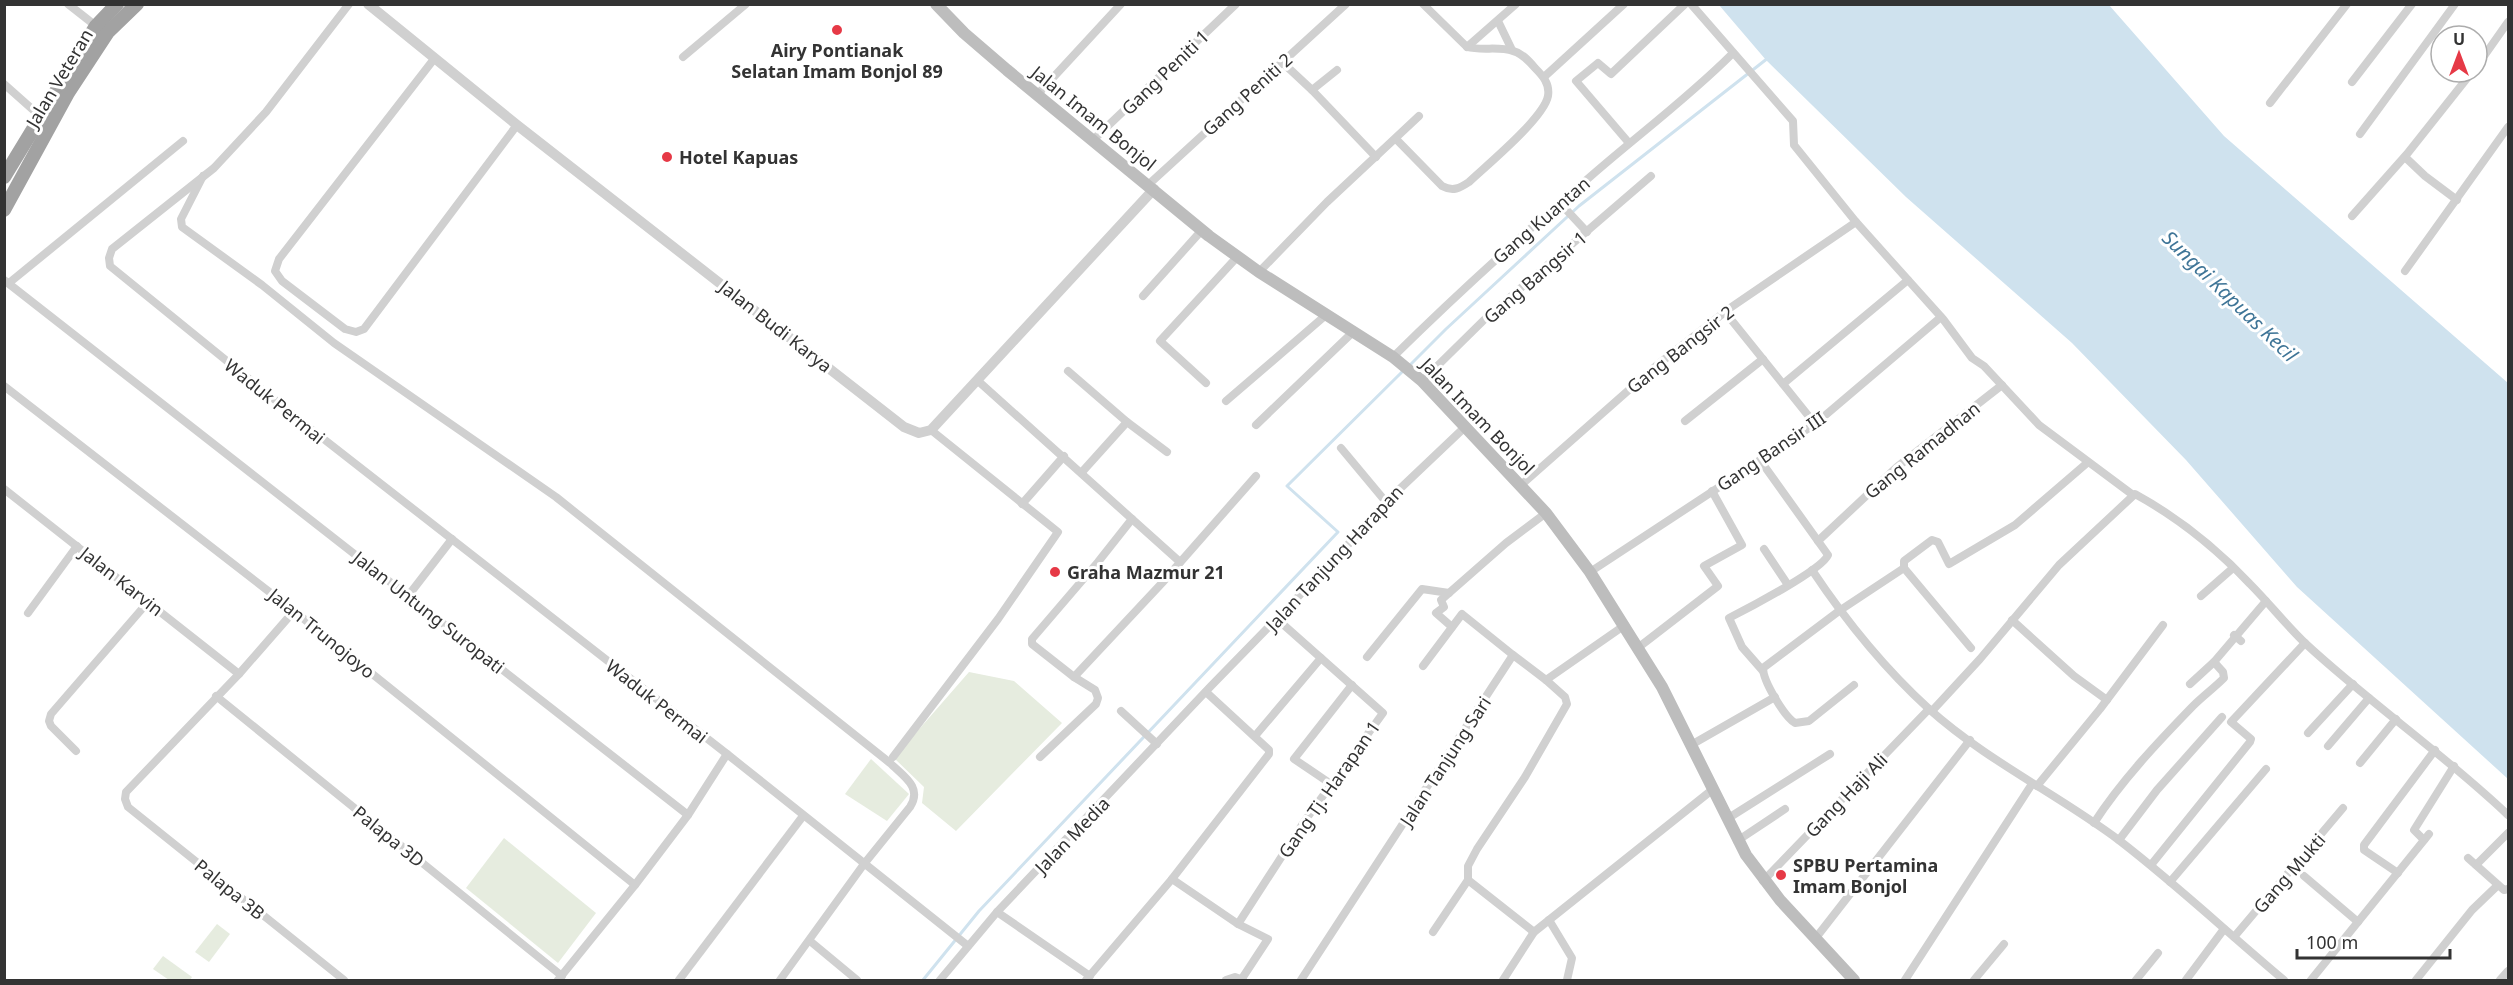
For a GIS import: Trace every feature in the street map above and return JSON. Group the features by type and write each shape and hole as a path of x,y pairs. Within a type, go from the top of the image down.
{"highway":[{"name":"Jalan Veteran","path":"4,210 9,188 68,93 108,32 137,4"},
{"name":"Jalan Veteran","path":"4,177 96,27 117,5"}],"main road":[{"name":"Jalan Imam Bonjol","path":"936,4 964,33 1202,230 1259,272 1395,358 1420,379 1546,513 1590,572 1639,647 1662,687 1737,841 1763,881 1854,981"}],"street":[{"path":"68,4 96,27"},
{"name":"Waduk Permai","path":"349,4 266,112 203,176 112,249 109,258 110,266 307,426 727,754 966,945"},
{"name":"Jalan Budi Karya","path":"368,4 517,126 904,427 919,433 931,430"},
{"path":"683,57 746,4"},
{"path":"1037,95 1121,4"},
{"name":"Gang Peniti 1","path":"1093,140 1236,4"},
{"name":"Gang Peniti 2","path":"1151,187 1346,4"},
{"path":"1396,139 1442,186 1451,189 1460,188 1507,147 1544,105 1548,92 1544,77 1523,56 1512,50 1467,47 1423,4"},
{"path":"1544,77 1624,4"},
{"path":"1629,143 1576,81 1598,63 1611,74 1685,4"},
{"path":"1691,4 1732,54 1793,121 1794,145 1853,224 1941,317 1972,358 2002,384 2039,426 2133,495 2173,518 2233,568 2306,643 2369,698 2454,766 2508,815"},
{"path":"2270,103 2347,4"},
{"path":"2352,82 2412,4"},
{"path":"2360,134 2455,4"},
{"path":"1467,47 1515,5"},
{"path":"1498,21 1512,50"},
{"path":"2489,49 2508,22"},
{"name":"Gang Kuantan","path":"1395,358 1464,288 1563,206 1629,143 1694,90 1732,54"},
{"path":"434,59 279,259 275,271 282,281 349,331 356,332 364,329 517,126"},
{"path":"1282,62 1376,157"},
{"path":"1312,90 1337,70"},
{"path":"4,84 40,116"},
{"path":"2352,216 2405,157 2463,84"},
{"path":"1259,272 1326,202 1419,116"},
{"path":"2405,270 2508,127"},
{"path":"7,281 183,141"},
{"path":"2405,157 2425,176 2457,200"},
{"path":"203,176 180,219 182,227 262,285 334,343 556,497 911,783 915,791 913,802 864,864 780,981"},
{"name":"Gang Bangsir 1","path":"1420,379 1585,230 1651,176"},
{"path":"893,757 998,619 1057,534 1057,531 931,430 1151,187"},
{"path":"1563,206 1585,230"},
{"name":"Gang Bangsir 2","path":"1520,486 1656,366 1725,312 1853,224"},
{"path":"1143,296 1202,230"},
{"path":"1206,383 1161,341 1238,256"},
{"path":"1783,384 1908,280"},
{"name":"Jalan Untung Suropati","path":"7,281 688,815"},
{"path":"1725,312 1815,424"},
{"path":"1226,401 1326,315"},
{"name":"Gang Bansir III","path":"1590,572 1815,424 1941,317"},
{"path":"1256,426 1353,332"},
{"path":"1685,421 1763,359"},
{"path":"1068,371 1127,422 1167,452"},
{"path":"977,380 1180,562"},
{"name":"Gang Ramadhan","path":"1818,541 1897,467 2002,384"},
{"name":"Jalan Trunojoyo","path":"4,386 294,611 635,885"},
{"path":"1082,472 1127,422"},
{"name":"Jalan Tanjung Harapan","path":"1206,692 1386,502 1465,427"},
{"path":"1341,448 1386,502"},
{"path":"1022,504 1064,456"},
{"path":"1760,460 1828,557 1788,585 1729,618 1743,647 1763,671 1775,697 1792,722 1800,724 1809,721 1854,685"},
{"path":"1971,648 1904,568 1904,561 1932,540 1938,542 1949,564 2015,525 2087,463"},
{"path":"1074,677 1256,476"},
{"name":"Jalan Karvin","path":"4,489 239,674"},
{"path":"1639,647 1712,592 1718,586 1704,566 1742,545 1712,491"},
{"name":"Gang Haji Ali","path":"1763,881 1930,710 2059,566 2133,495"},
{"path":"1452,627 1436,613 1444,607 1441,600 1506,543 1546,513"},
{"path":"1040,757 1097,702 1098,695 1095,690 1074,677 1032,644 1032,639 1132,519"},
{"path":"408,596 452,539"},
{"path":"28,613 77,546"},
{"path":"1764,549 1788,585"},
{"path":"1763,671 1766,665 1839,611 1904,568"},
{"path":"2201,596 2233,568"},
{"path":"1812,570 1839,611 1892,672 1930,710 2034,785 2119,840 2284,981"},
{"path":"1367,657 1422,589 1449,593"},
{"path":"2190,684 2238,638 2266,601"},
{"path":"76,751 51,726 49,721 51,714 148,602"},
{"path":"216,696 239,674 294,611"},
{"path":"1423,666 1462,614 1546,680 1565,697 1567,704 1525,777 1477,849 1468,866 1468,880 1433,932"},
{"name":"Gang Tj. Harapan 1","path":"1238,924 1331,784 1383,712 1277,619"},
{"path":"2012,620 2074,676 2107,700"},
{"path":"1546,680 1625,626"},
{"path":"1905,981 2034,785 2107,700 2163,626"},
{"path":"2151,866 2250,742 2251,739 2231,722 2306,643"},
{"name":"Jalan Tanjung Sari","path":"1301,981 1513,655"},
{"path":"1255,736 1321,658"},
{"path":"2094,823 2114,795 2148,756 2194,705 2224,678 2223,672 2214,662"},
{"path":"2308,733 2353,684"},
{"path":"1331,784 1294,759 1352,685"},
{"path":"997,912 1088,978 1172,879 1269,754 1269,750 1255,736 1206,692"},
{"name":"Jalan Media","path":"940,981 966,945 1206,692"},
{"name":"Palapa 3B","path":"216,696 126,792 125,799 128,807 344,981"},
{"name":"Palapa 3D","path":"216,696 560,978"},
{"path":"1690,745 1775,697"},
{"path":"2328,746 2369,698"},
{"path":"1121,711 1156,743"},
{"path":"2119,840 2157,790 2222,717"},
{"path":"2360,763 2396,719"},
{"path":"1815,939 1970,740"},
{"path":"2398,873 2364,850 2364,845 2435,750"},
{"path":"560,978 688,815 727,754"},
{"path":"1726,819 1830,754"},
{"path":"2311,981 2427,837 2414,830 2454,766"},
{"path":"2170,882 2266,769"},
{"path":"1503,981 1534,932 1712,790"},
{"name":"Gang Mukti","path":"2234,937 2343,808"},
{"path":"1737,841 1785,809"},
{"path":"679,981 803,816"},
{"path":"2476,865 2508,833"},
{"path":"2468,858 2504,890 2508,890"},
{"path":"2304,876 2358,922"},
{"path":"1172,879 1238,924 1268,939 1242,980 1235,977 1226,981"},
{"path":"1468,880 1534,932"},
{"path":"2416,981 2472,910 2498,885"},
{"path":"1549,920 1572,958 1567,981"},
{"path":"2186,981 2224,929"},
{"path":"810,941 856,981"},
{"path":"1974,981 2004,944"},
{"path":"2136,981 2158,953"},
{"path":"2500,981 2508,971"}],"shaded area":[{"path":"969,672 1014,681 1062,723 956,831 922,803 924,787 894,758"},
{"path":"871,759 909,794 887,821 845,794"},
{"path":"504,838 596,913 558,963 466,888"},
{"path":"217,924 230,934 209,962 195,952"},
{"path":"163,956 192,977 190,980 169,980 153,969"}],"water":[{"name":"Sungai Kapuas Kecil","path":"1719,5 2109,5 2224,136 2508,383 2508,779 2297,587 2186,460 2072,343 1906,197 1766,60"}],"waterway":[{"path":"1409,366 1579,206 1768,58"},
{"path":"923,980 979,911 1338,532 1287,486 1404,370"}],"place":[{"name":"Airy Pontianak Selatan Imam Bonjol 89","path":"837,30"},
{"name":"Hotel Kapuas","path":"667,157"},
{"name":"Graha Mazmur 21","path":"1055,572"},
{"name":"SPBU Pertamina Imam Bonjol","path":"1781,875"}]}
